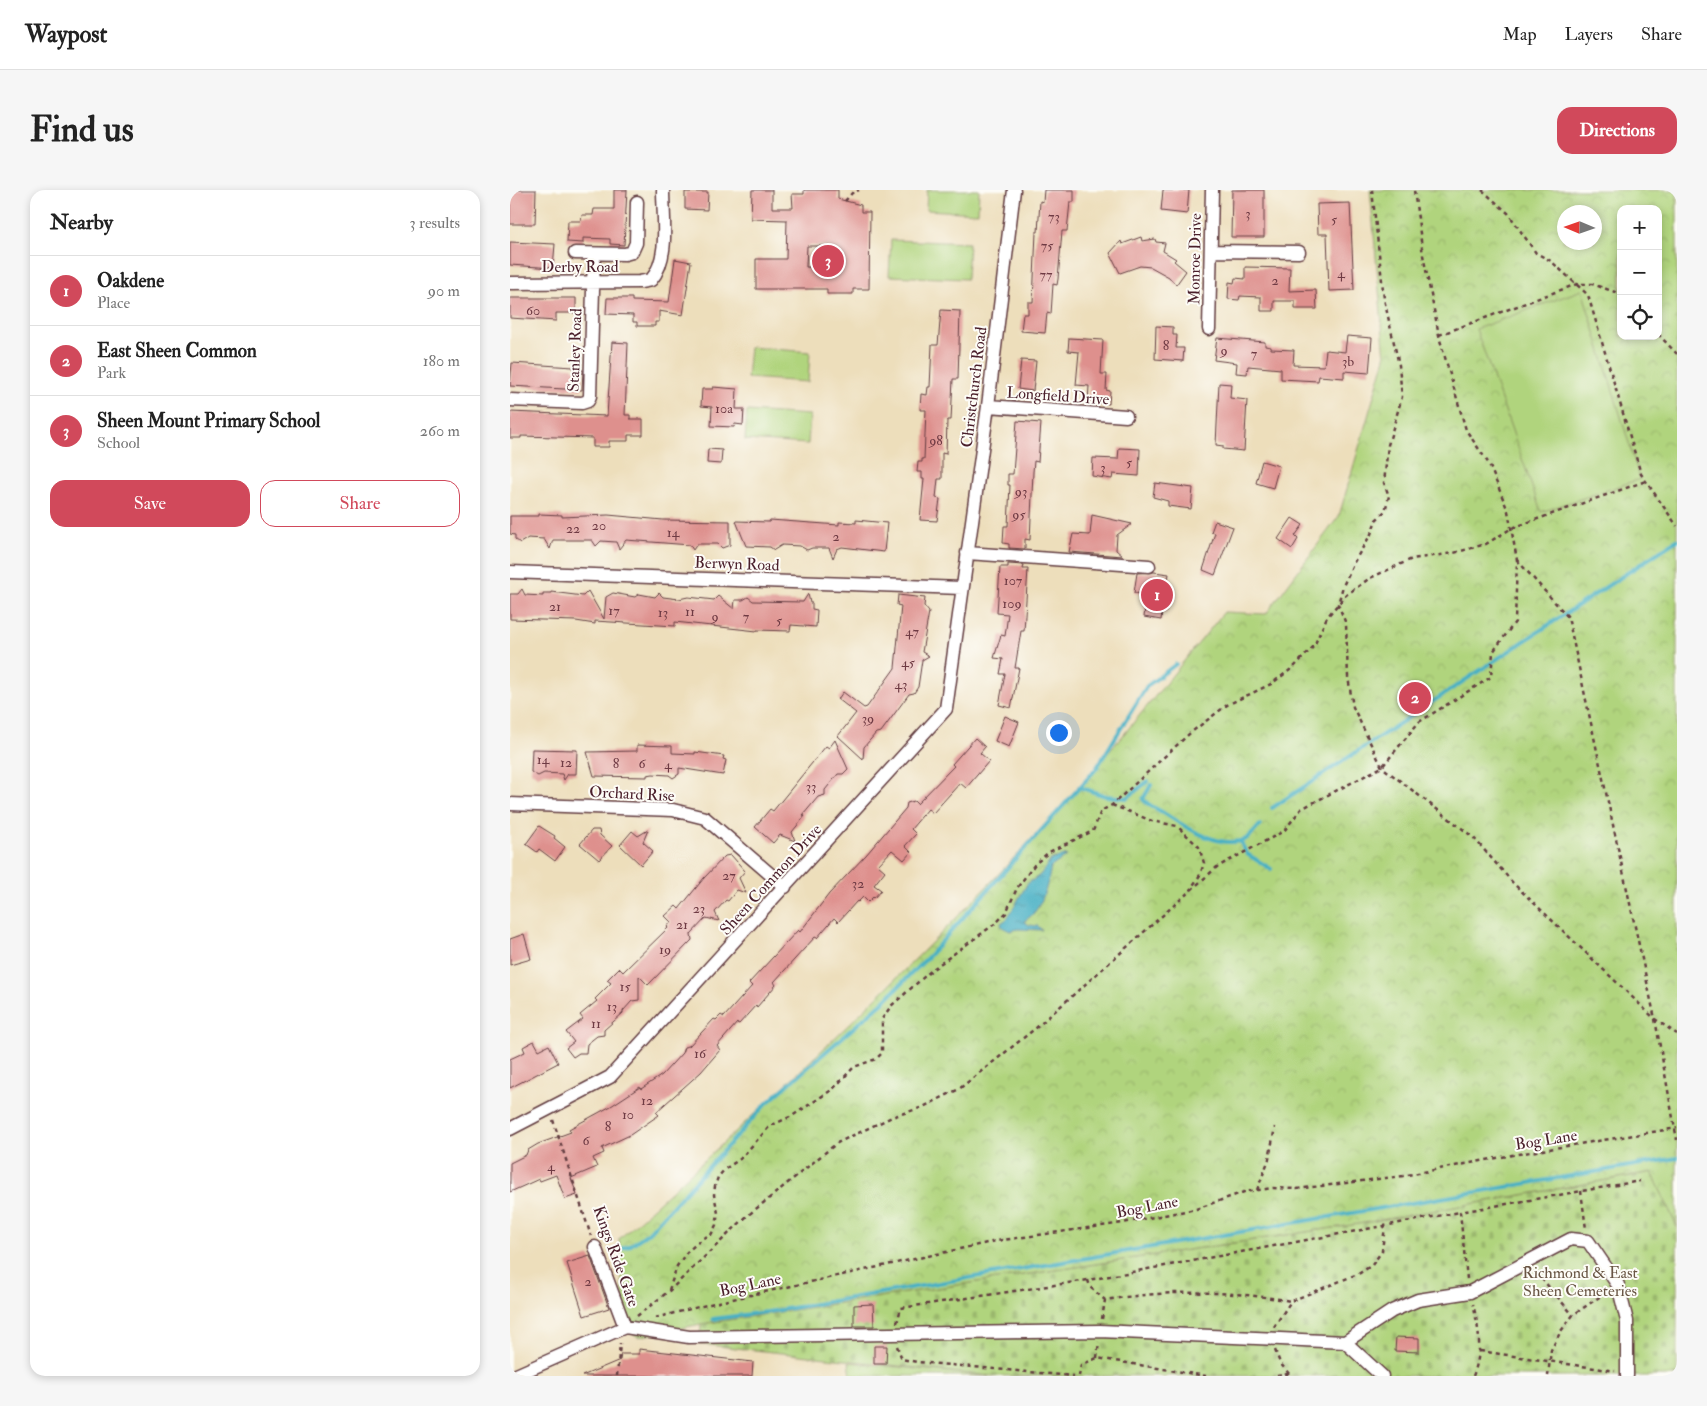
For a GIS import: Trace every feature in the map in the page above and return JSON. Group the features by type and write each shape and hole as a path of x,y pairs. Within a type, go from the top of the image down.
{"street":[{"name":"Derby Road","path":"510,283 651,280 658,270 662,257 663,190"},
{"name":"Christchurch Road","path":"962,588 988,406 1014,190"},
{"name":"Monroe Drive","path":"1209,329 1212,190"},
{"path":"575,253 625,254 632,252 636,243 637,202"},
{"path":"1211,251 1299,252"},
{"path":"593,282 594,254"},
{"name":"Stanley Road","path":"510,400 582,403 588,401 590,396 593,282"},
{"name":"Longfield Drive","path":"988,406 1126,416"},
{"path":"967,553 1149,566"},
{"name":"Berwyn Road","path":"510,572 962,588"},
{"name":"Sheen Common Drive","path":"510,1129 610,1077 785,888 946,709 962,588"},
{"name":"Orchard Rise","path":"510,804 673,810 705,818 785,888"},
{"path":"625,1327 689,1338 1100,1331 1345,1342 1392,1311 1418,1300 1470,1292 1571,1239 1588,1241 1618,1286 1627,1322 1627,1374"},
{"name":"Kings Ride Gate","path":"514,1376 625,1327 595,1247"},
{"path":"1345,1342 1382,1376"}],"path":[{"path":"845,201 852,193 859,190"},
{"path":"1372,190 1384,299 1399,365 1402,397 1388,446 1384,483 1389,496 1385,511 1376,520 1371,534 1354,562 1343,586 1338,604 1346,624 1348,677 1352,707 1382,767 1473,837 1513,883 1655,1019 1677,1034"},
{"path":"617,1376 620,1343 625,1327 669,1291 746,1217 836,1143 892,1117 923,1107 959,1089 1036,1028 1217,867 1284,831 1301,809 1382,767 1419,722 1491,677 1493,652 1515,622 1517,560 1512,528 1508,511 1489,464 1466,430 1438,335 1423,255 1414,190"},
{"path":"1482,190 1508,213 1536,253 1551,261 1588,295 1641,474 1677,526"},
{"path":"1438,335 1577,284 1592,284 1617,293"},
{"path":"1662,338 1677,354"},
{"path":"669,1291 677,1266 687,1252 703,1238 711,1235 716,1225 718,1213 714,1195 718,1177 725,1169 740,1158 770,1126 792,1116 833,1089 854,1067 876,1059 882,1053 882,1019 891,1006 933,969 996,923 1006,913 1017,888 1035,864 1049,852 1093,831 1101,811 1112,805 1189,734 1227,705 1271,684 1294,667 1314,646 1327,617 1346,595 1370,578 1412,559 1454,553 1486,544 1512,528 1646,481"},
{"path":"1517,560 1568,617 1655,1019 1677,1140"},
{"path":"1112,805 1152,821 1177,826 1199,847 1204,863 1200,875 1188,893"},
{"name":"Kings Ride Gate","path":"549,1110 595,1247"},
{"path":"1257,1190 1269,1158 1275,1127"},
{"name":"Bog Lane","path":"653,1319 710,1304 996,1241 1123,1223 1196,1209 1257,1190 1273,1188 1297,1189 1403,1176 1512,1155 1676,1128"},
{"path":"1074,1376 917,1362 902,1359 897,1350 897,1319 901,1308 1088,1280 1640,1181"},
{"path":"1580,1191 1588,1241"},
{"path":"1460,1212 1463,1255 1479,1331 1480,1351 1473,1376"},
{"path":"1088,1280 1090,1287 1105,1300 1162,1293 1214,1292 1291,1301 1360,1273 1372,1265 1382,1250 1385,1226"},
{"path":"1527,1262 1573,1315"},
{"path":"1548,1376 1549,1361 1555,1344 1573,1315 1618,1286"},
{"path":"1097,1358 1105,1300"},
{"path":"1289,1375 1280,1363 1273,1338 1274,1327 1291,1301"},
{"path":"1480,1351 1627,1374"},
{"path":"1078,1376 1081,1365 1097,1358 1206,1376"},
{"path":"1277,1376 1289,1375"}],"green space":[{"path":"927,190 979,190 978,213 926,210"},
{"path":"1370,190 1677,190 1677,1227 1652,1172 1352,1225 701,1324 638,1337 625,1327 619,1239 858,1016 973,901 1084,781 1224,612 1266,614 1339,516 1385,358"},
{"path":"891,240 969,243 967,279 889,276"},
{"path":"1582,290 1640,479 1541,512 1476,329"},
{"path":"750,347 810,352 808,382 747,378"},
{"path":"747,411 810,415 808,444 745,440"},
{"name":"Richmond & East Sheen Cemeteries","path":"1653,1172 1677,1227 1677,1376 989,1376 700,1344 701,1324 1352,1225"},
{"path":"849,1362 989,1376 851,1376"}],"water":[{"path":"1067,856 1051,867 1043,898 1035,911 1024,921 1029,925 1038,926 1042,930 1018,929 1010,931 1002,927 1001,923 1007,919 1027,884 1040,875 1051,860"}],"building":[{"path":"510,190 536,190 535,224 510,224"},
{"path":"614,190 627,190 624,245 610,244 610,239 583,238 583,243 567,242 568,221 581,221 582,215 593,215 594,209 614,209"},
{"path":"752,190 772,190 772,208 793,208 792,194 804,194 804,190 838,190 838,199 861,205 861,212 870,212 869,289 853,289 853,294 827,294 827,289 756,289 756,259 786,259 787,220 751,219","holes":["807,246 829,246 829,268 806,267"]},
{"path":"1044,190 1074,190 1074,202 1070,202 1067,231 1062,231 1057,285 1053,284 1051,314 1047,313 1045,333 1021,331 1023,314 1028,314 1028,302 1033,302 1036,232 1038,232 1040,201 1043,202"},
{"path":"1163,190 1189,190 1187,214 1161,211"},
{"path":"1232,190 1264,190 1264,237 1231,237"},
{"path":"685,192 708,192 707,210 685,209"},
{"path":"1350,203 1354,290 1329,291 1327,234 1318,234 1317,204"},
{"path":"1141,237 1142,241 1155,239 1156,242 1165,243 1163,251 1176,259 1174,261 1186,271 1176,285 1169,277 1151,267 1140,266 1120,273 1110,253 1121,241 1122,244"},
{"path":"510,242 555,244 553,268 510,265"},
{"path":"675,259 691,262 683,315 659,311 659,322 655,322 655,326 637,326 637,322 633,322 633,315 606,314 607,298 632,298 632,301 669,302"},
{"path":"1245,267 1290,268 1289,291 1316,290 1317,309 1295,309 1295,301 1274,301 1274,311 1261,311 1261,297 1240,296 1239,300 1228,299 1229,282 1234,283 1235,278 1245,279"},
{"path":"510,298 576,298 576,313 556,313 556,321 510,318"},
{"path":"941,310 960,311 958,379 953,379 951,420 947,420 946,454 942,453 942,479 938,479 936,498 940,499 937,521 920,520 924,479 922,479 922,472 917,472 918,462 922,462 922,459 924,459 926,410 920,410 921,394 927,395 928,387 930,387 932,345 938,345"},
{"path":"1156,326 1173,327 1173,335 1177,335 1176,348 1184,348 1183,361 1155,359"},
{"path":"1347,336 1372,338 1369,373 1344,371 1344,378 1319,376 1318,381 1281,379 1281,369 1248,366 1247,374 1236,373 1237,363 1214,360 1217,338 1265,342 1265,346 1271,347 1271,349 1294,350 1293,365 1324,366 1326,350 1345,352"},
{"path":"1069,338 1103,340 1101,374 1107,374 1106,390 1110,391 1109,404 1088,402 1089,386 1076,385 1079,352 1068,351"},
{"path":"612,342 628,343 625,415 630,415 630,419 643,419 643,435 628,435 628,441 609,441 609,447 593,447 593,438 521,436 521,438 510,438 510,412 607,416"},
{"path":"1021,360 1036,361 1033,391 1018,389"},
{"path":"512,363 573,367 573,369 583,370 582,390 510,386"},
{"path":"1219,383 1231,384 1230,398 1247,400 1244,451 1223,449 1223,446 1216,445"},
{"path":"713,387 737,389 736,409 744,409 743,425 735,424 734,427 711,426 712,407 701,406 702,389 713,389"},
{"path":"1017,421 1041,423 1038,462 1034,461 1030,540 1025,539 1025,549 1009,548 1009,544 1003,543 1004,526 1008,526 1010,485 1008,485 1008,474 1013,474"},
{"path":"1119,448 1140,449 1139,476 1113,474 1112,479 1092,476 1093,458 1118,459"},
{"path":"708,449 722,450 721,464 707,463"},
{"path":"1262,461 1279,466 1273,488 1256,483"},
{"path":"1155,483 1193,488 1191,509 1168,506 1168,501 1153,497"},
{"path":"539,514 562,515 562,517 608,515 663,520 730,521 730,545 722,548 718,544 697,544 693,550 690,545 626,540 619,549 616,542 601,541 596,546 592,540 553,540 550,549 544,539 528,538 520,543 515,539 515,535 510,534 510,516 539,516"},
{"path":"1092,515 1132,524 1117,535 1116,550 1123,556 1069,552 1073,534 1090,535"},
{"path":"1292,518 1303,525 1295,536 1298,539 1292,549 1278,539"},
{"path":"770,520 839,525 839,522 856,523 856,520 887,523 884,552 842,547 837,549 833,558 829,548 812,548 807,550 800,546 782,545 774,550 770,547 746,546 736,521 769,522"},
{"path":"1215,521 1233,527 1215,575 1203,570 1215,533 1211,532"},
{"path":"1008,564 1024,565 1023,569 1028,569 1024,631 1021,631 1015,668 1019,668 1011,708 999,705 1005,674 1000,674 1003,659 994,658 1001,635 1005,636 1008,614 997,613 1000,567 1008,567"},
{"path":"1154,572 1169,574 1165,595 1169,595 1166,612 1162,611 1161,620 1144,617 1147,594 1134,593 1137,573"},
{"path":"522,589 525,595 543,596 543,593 551,592 583,596 588,591 604,619 606,597 613,593 635,597 639,594 655,597 659,593 663,597 714,600 718,596 734,609 735,600 743,600 748,597 753,601 803,602 808,594 810,603 812,603 812,609 817,610 816,627 791,625 790,631 757,631 675,622 675,626 595,621 595,624 576,621 510,619 510,594 518,594"},
{"path":"898,595 925,598 924,606 929,612 922,652 929,656 922,660 918,687 914,693 909,694 881,732 876,733 864,747 863,759 838,736 856,713 838,699 843,692 864,708 867,707 895,668 901,606 897,605"},
{"path":"1005,716 1019,722 1009,747 995,741"},
{"path":"975,738 985,747 980,753 989,761 966,788 960,783 933,813 928,809 911,829 916,834 905,846 911,852 904,860 892,850 878,865 885,871 874,885 881,890 868,902 863,897 857,901 838,922 834,918 817,938 815,937 774,982 776,985 757,1007 756,1005 739,1024 737,1023 717,1046 720,1050 701,1072 656,1112 659,1115 630,1135 602,1148 604,1153 593,1158 597,1167 571,1178 577,1195 565,1199 556,1175 540,1181 539,1179 510,1192 510,1163 526,1155 528,1150 538,1144 571,1132 569,1129 611,1106 640,1087 641,1089 662,1075 682,1053 684,1047 689,1046 714,1019 716,1020 721,1015 724,1017 752,986 749,983 798,930 800,932 829,894 866,855 906,808 907,803 914,801 917,804 954,766 952,764"},
{"path":"835,740 848,769 843,774 838,774 825,790 825,795 818,797 803,815 805,816 792,832 795,841 780,835 773,843 755,827 770,809 773,811 826,746 829,748"},
{"path":"637,745 672,746 672,753 695,754 695,752 724,756 723,759 726,760 723,775 679,768 679,774 673,778 669,775 653,774 647,775 647,777 594,776 587,752 637,751"},
{"path":"532,749 577,750 576,774 568,774 564,780 562,774 544,773 538,776 531,772"},
{"path":"539,826 555,836 554,838 565,847 555,861 539,849 537,852 526,844"},
{"path":"592,830 599,830 600,835 612,846 599,860 580,844"},
{"path":"648,830 643,842 653,851 641,865 620,845 632,831 638,836"},
{"path":"731,855 745,871 739,878 746,893 737,890 728,901 726,900 715,912 719,921 706,918 691,934 692,940 648,985 639,976 639,1000 632,1001 623,1013 604,1030 604,1035 597,1036 587,1044 586,1053 579,1053 573,1057 566,1048 574,1042 566,1032 583,1019 580,1015 597,1001 595,999 611,983 607,980 619,968 623,972 668,928 671,922 665,916 676,906 679,909 725,856"},
{"path":"524,934 531,959 510,965 510,939"},
{"path":"534,1041 539,1050 549,1045 558,1063 510,1088 510,1059 525,1052 523,1047"},
{"path":"590,1256 609,1308 584,1316 567,1263"},
{"path":"873,1304 874,1326 854,1326 854,1305"},
{"path":"1396,1337 1419,1338 1419,1352 1395,1351"},
{"path":"874,1346 887,1346 886,1364 874,1364"},
{"path":"639,1349 753,1362 752,1376 582,1376 620,1360 621,1354 639,1354"}],"waterway":[{"path":"1272,808 1677,540"},
{"path":"613,1252 631,1245 649,1232 767,1103 883,1002 928,957 1096,769 1147,686 1176,664"},
{"path":"1079,787 1106,796 1127,798 1148,781"},
{"path":"1151,785 1143,799 1148,804 1202,835 1225,842 1236,842 1252,835 1260,825"},
{"path":"1240,841 1247,854 1271,869"},
{"path":"713,1319 774,1311 1677,1158"}],"place":[{"name":"Sheen Mount Primary School","path":"828,261"},
{"name":"Oakdene","path":"1157,595"},
{"name":"East Sheen Common","path":"1415,698"}]}
